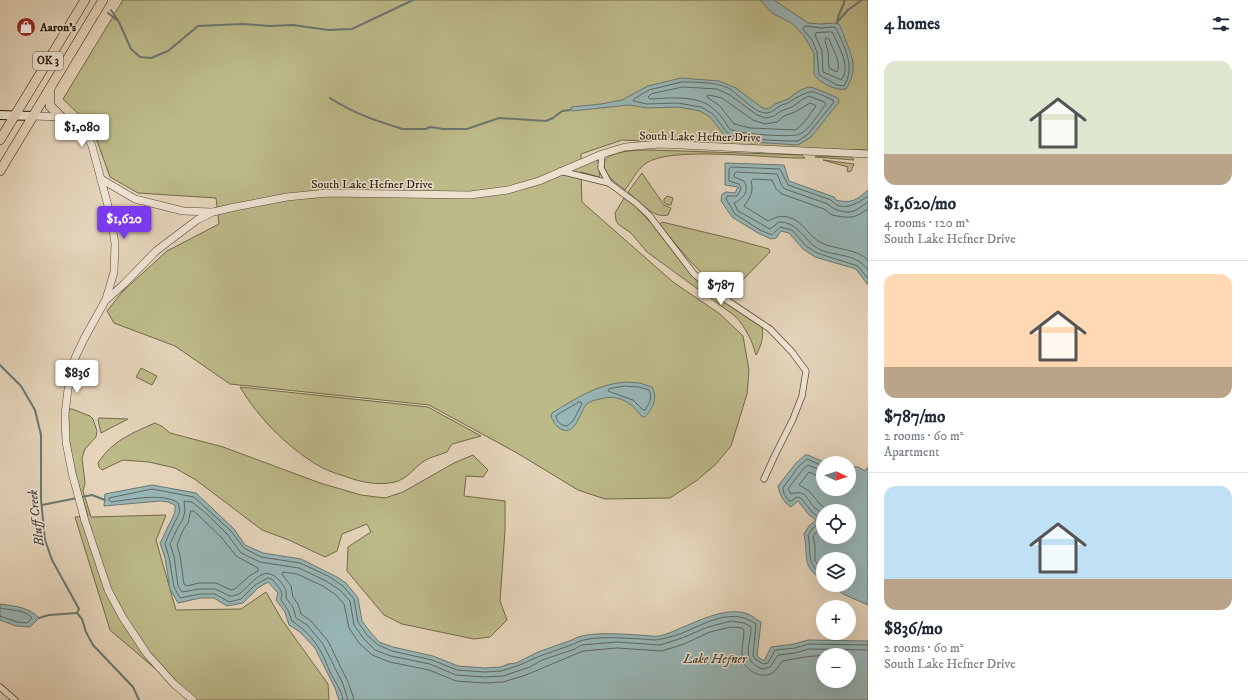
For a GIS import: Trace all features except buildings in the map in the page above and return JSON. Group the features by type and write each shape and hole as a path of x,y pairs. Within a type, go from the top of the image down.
{"highway":[{"name":"OK 3","path":"0,140 84,0"},
{"name":"OK 3","path":"0,171 103,0"},
{"path":"50,89 50,106 60,117"}],"main road":[{"path":"0,115 33,116"}],"street":[{"path":"33,116 60,117 74,121 85,130 92,146 111,217 115,244 114,272 105,301"},
{"name":"South Lake Hefner Drive","path":"193,700 174,684 147,654 123,618 108,590 81,507 66,442 65,414 68,389 75,358 105,301 156,251 197,220 213,212 287,197 327,193 470,195 508,190 539,181 559,171 602,154 625,147 660,144 868,154"},
{"path":"602,154 601,168 609,183"},
{"path":"559,171 609,183 636,203 649,215 694,274 728,301 770,329 792,352 806,371 802,396 794,419 764,479"},
{"path":"101,179 135,199 183,211 213,212"},
{"path":"0,688 15,700"}],"shaded area":[{"path":"123,0 868,0 868,150 811,149 622,140 581,154 581,165 595,160 598,161 600,175 599,177 581,172 582,202 673,282 720,314 743,336 749,370 747,394 731,446 715,465 696,481 670,498 605,499 578,490 517,453 429,405 230,384 175,346 114,323 107,311 123,291 167,251 219,224 216,198 138,193 110,177 92,127 63,99"},
{"path":"650,150 802,155 805,158 697,154 657,158 642,167 625,190 606,173 603,165 605,160 611,156 628,151"},
{"path":"815,157 852,157 854,160"},
{"path":"823,160 854,164 851,171 848,172 848,167"},
{"path":"642,173 664,205 671,208 668,215 662,216 652,212 628,192"},
{"path":"667,196 673,198 671,205 664,202 664,199"},
{"path":"624,198 635,206 652,224 683,264 760,324 763,335 756,355 748,334 735,316 647,252 631,233 618,224 615,213"},
{"path":"662,222 769,249 770,252 730,293 726,294 691,262 661,226 660,224"},
{"path":"141,368 157,376 152,385 136,377"},
{"path":"240,387 428,407 481,436 452,444 447,452 424,461 399,481 382,484 363,482 325,469 303,456 272,429 255,409"},
{"path":"69,409 90,416 93,419 97,431 96,437 85,449 82,458 85,483 83,491 91,517 166,515 156,540 176,610 241,609 266,592 282,620 328,684 329,700 192,700 110,630 75,517 88,516 70,448 68,421"},
{"path":"99,418 128,419 101,433 98,420"},
{"path":"155,423 170,433 223,447 320,483 361,495 385,498 403,492 454,463 473,455 488,470 483,477 466,476 464,496 505,501 505,530 500,601 507,620 490,637 474,639 402,624 384,615 347,571 348,547 371,532 367,524 342,534 337,551 325,557 289,540 262,530 196,480 175,468 149,462 123,460 102,470 99,467 98,463 116,443 123,438"}],"water":[{"path":"760,0 774,0 808,23 839,24 853,64 852,76 846,89 833,88 816,77 814,74 814,53 804,36 793,24 772,13"},
{"path":"681,78 719,81 736,88 761,107 766,109 788,99 799,91 808,87 838,98 839,102 811,137 798,145 736,141 726,137 710,117 700,111 677,107 647,108 629,105 572,111 571,107 622,100 648,86"},
{"path":"725,163 784,165 789,181 834,197 836,200 846,202 854,200 868,190 868,285 856,269 815,257 803,249 789,233 781,231 776,238 771,239 732,217 721,201 722,194 726,192 735,193 738,187 725,185"},
{"path":"625,382 640,383 652,387 655,399 645,417 642,417 634,407 624,400 607,398 596,400 586,405 577,422 571,429 563,430 559,428 551,417 552,413 595,389"},
{"path":"805,455 808,455 816,459 816,496 856,496 856,467 865,471 868,467 868,605 840,592 856,592 856,552 816,552 816,575 811,570 807,560 804,534 809,526 816,520 809,515 798,501 791,507 788,505 782,498 778,486 796,463"},
{"name":"Lake Hefner","path":"152,485 196,493 234,529 245,545 263,553 301,559 346,583 358,598 362,621 379,642 393,647 433,656 458,666 485,668 501,667 516,663 538,652 586,635 614,634 660,636 715,615 727,612 738,612 748,614 761,622 757,656 764,661 771,647 794,644 808,640 868,641 868,700 339,700 335,688 315,648 300,632 289,625 285,612 276,600 278,593 268,582 258,588 243,603 227,606 214,598 200,598 178,603 170,589 165,558 160,543 174,514 175,505 160,501 104,506 105,494"},
{"path":"0,604 26,609 31,611 39,618 30,627 16,626 0,620"}],"waterway":[{"path":"111,10 119,22 131,49 140,57 151,58 168,51 198,26 243,24 269,26 293,25 328,30 352,29 413,0"},
{"path":"837,23 844,0"},
{"path":"838,21 848,10 862,0"},
{"path":"108,13 117,20"},
{"path":"330,98 365,116 403,129 426,129 430,127 444,129 467,129 499,118 546,121 562,111 570,110"},
{"name":"Bluff Creek","path":"0,365 21,386 35,410 41,435 41,500 45,540 52,560 79,609 77,613 82,619 86,632 93,645 133,687 139,700"},
{"path":"42,505 92,495 105,500"},
{"path":"39,618 49,615 77,613"}],"place":[{"name":"Aaron's","path":"26,27"}]}
